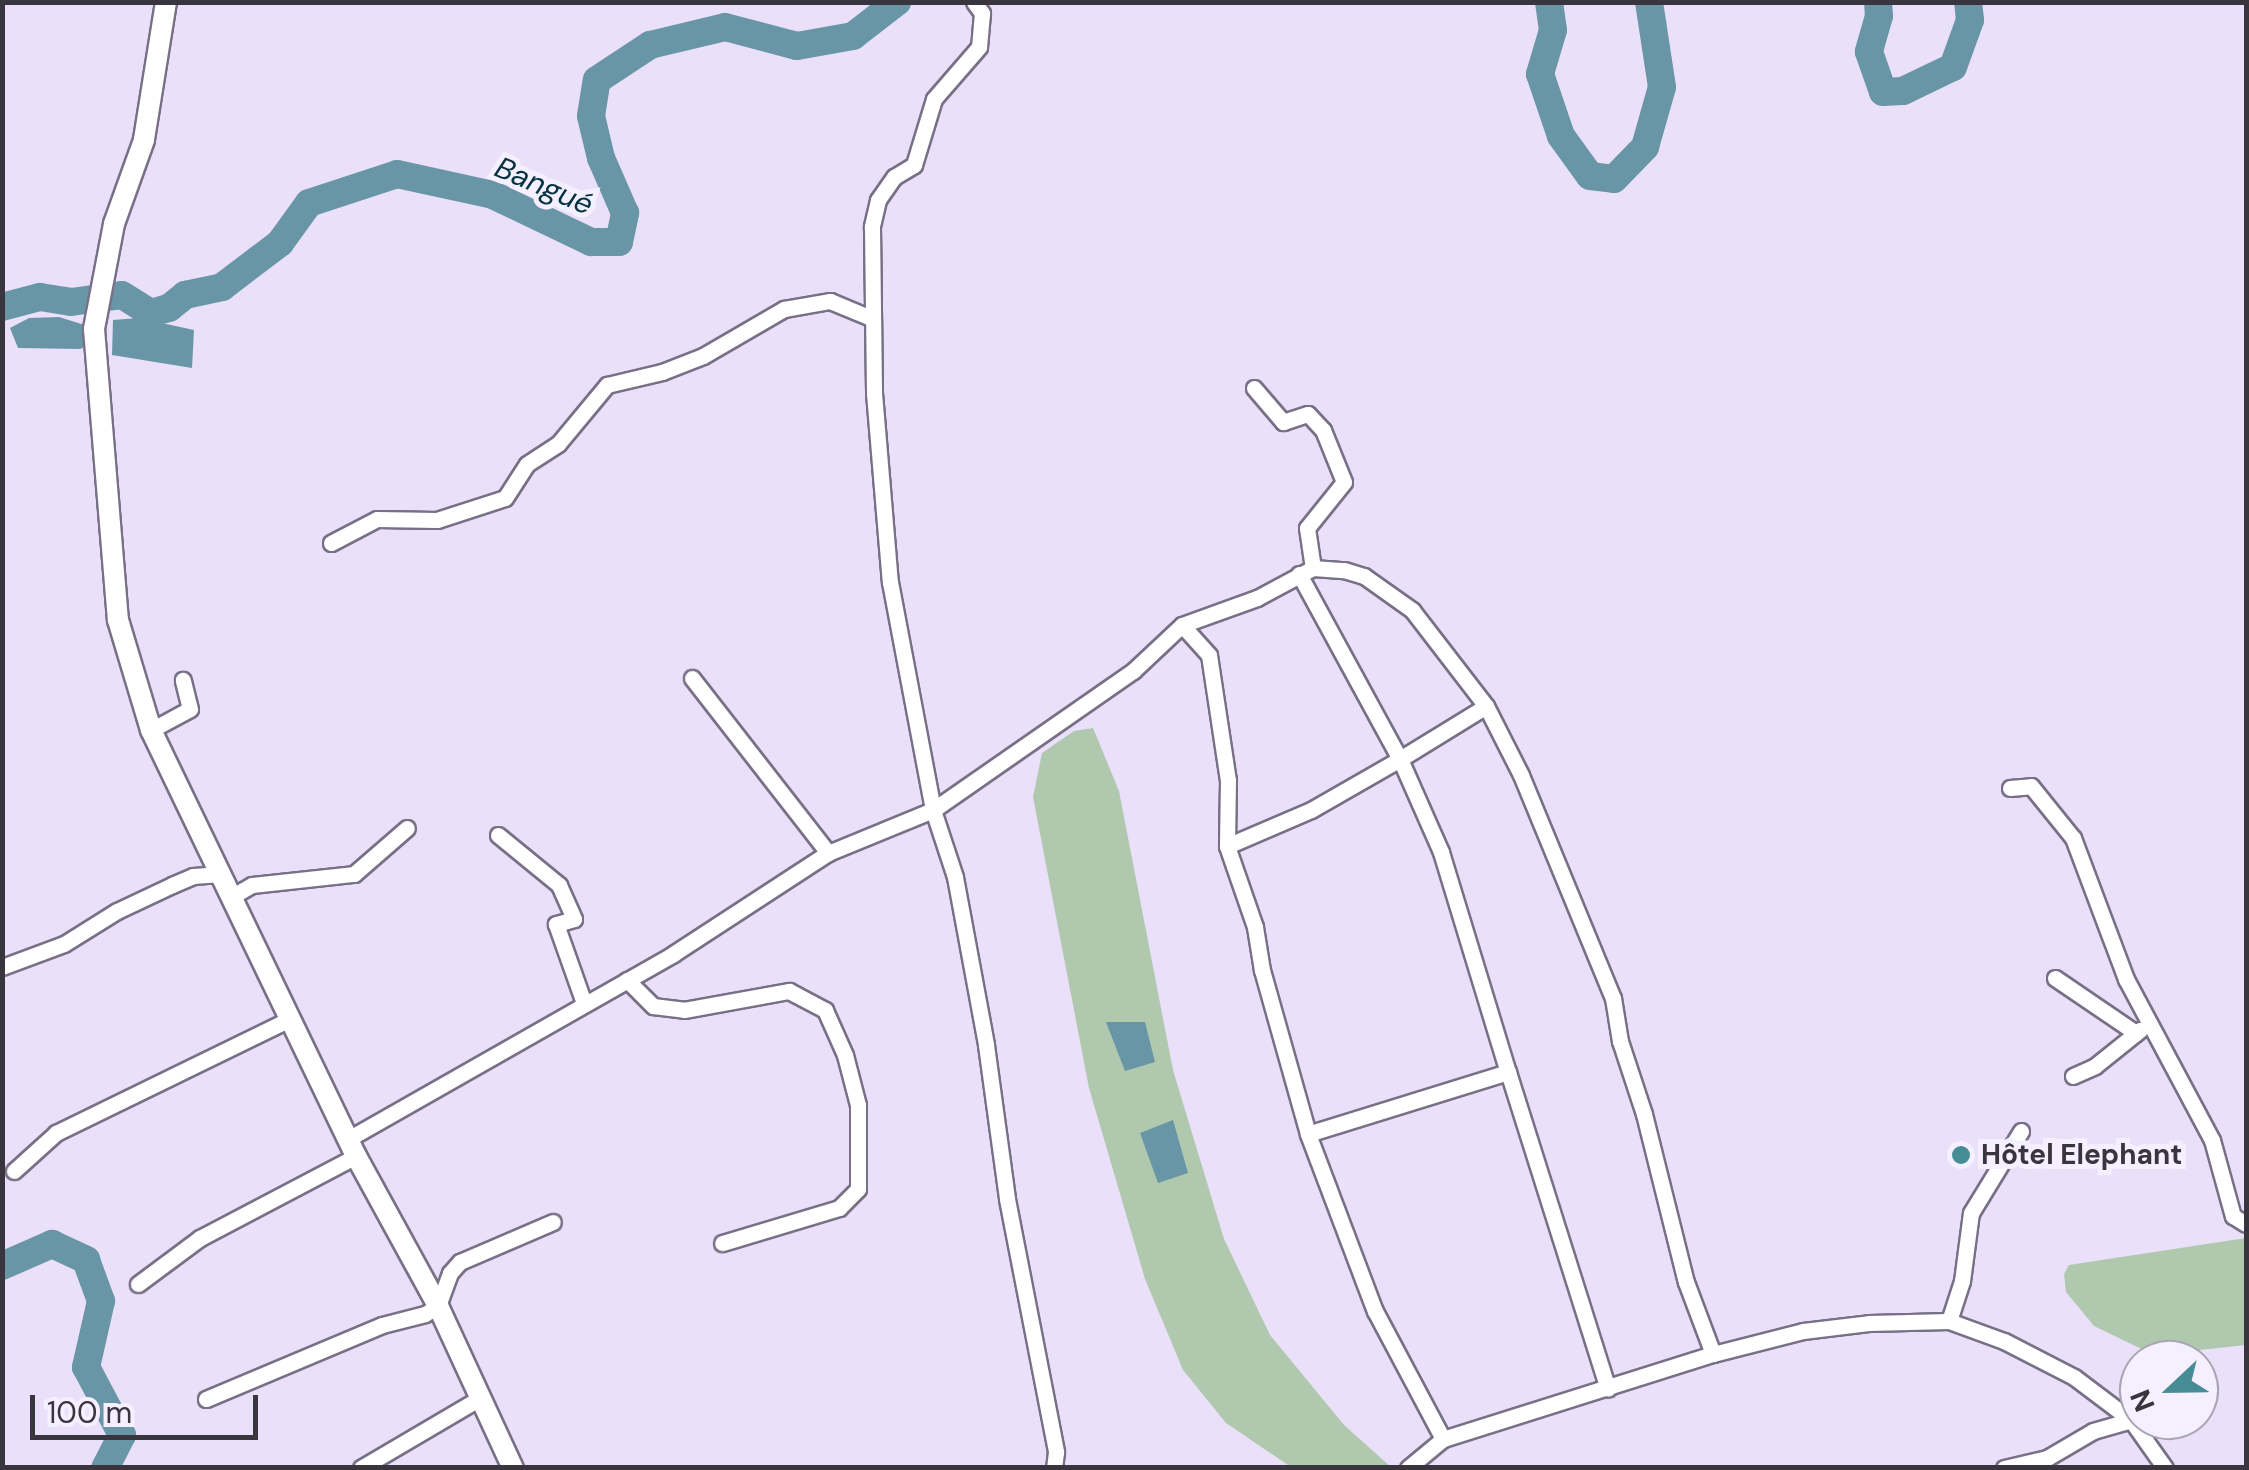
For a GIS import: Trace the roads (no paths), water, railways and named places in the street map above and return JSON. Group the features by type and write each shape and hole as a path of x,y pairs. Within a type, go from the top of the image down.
{"main road":[{"path":"166,2 144,140 114,224 94,330 118,620 151,730 352,1148 438,1306 513,1468"}],"street":[{"path":"974,2 982,13 979,47 934,99 914,165 894,176 878,200 872,227 871,318 890,582 933,810 951,860 976,989 1007,1200 1056,1452 1054,1468"},
{"path":"331,544 377,518 437,520 506,498 527,464 558,444 607,385 662,372 703,356 784,309 830,301 871,318"},
{"path":"1254,388 1283,422 1308,414 1322,430 1344,482 1307,528 1306,571 1400,758 1440,852 1608,1388"},
{"path":"138,1284 200,1238 352,1148 398,1114 627,980 828,853 933,810 1132,671 1182,625 1257,598 1306,571 1364,576 1392,592 1412,610 1486,706 1600,960 1675,1228 1686,1282 1713,1354"},
{"path":"1182,625 1209,655 1228,780 1227,846 1255,927 1262,970 1308,1134 1375,1312 1443,1438"},
{"path":"692,678 828,853"},
{"path":"151,730 190,709 183,680"},
{"path":"1227,846 1312,810 1486,706"},
{"path":"2010,788 2032,786 2073,838 2142,1029 2212,1140 2233,1216 2246,1224"},
{"path":"231,897 252,885 354,874 406,828"},
{"path":"498,835 559,886 574,919 556,924 584,1003"},
{"path":"2,967 64,944 117,911 172,885 194,876 221,874"},
{"path":"2055,978 2142,1029"},
{"path":"627,980 654,1006 684,1010 789,991 825,1010 845,1055 858,1105 858,1189 839,1208 722,1242"},
{"path":"14,1171 56,1133 290,1018"},
{"path":"2073,1076 2142,1029"},
{"path":"1308,1134 1508,1072"},
{"path":"1950,1321 1962,1281 1971,1212 2022,1131"},
{"path":"206,1400 382,1325 438,1306 450,1273 460,1262 553,1222"},
{"path":"1408,1468 1443,1438 1713,1354 1803,1331 1869,1323 1950,1321 2004,1341 2074,1376 2119,1411"},
{"path":"361,1468 478,1399"},
{"path":"2004,1468 2047,1458 2092,1431 2119,1423"},
{"path":"2145,1440 2164,1468"}],"water":[{"path":"59,317 91,327 92,344 80,349 18,348 10,328 29,318"},
{"path":"138,318 194,330 192,368 112,355 113,320"},
{"path":"1106,1022 1145,1022 1155,1062 1125,1071"},
{"path":"1173,1120 1188,1173 1158,1183 1140,1133"}],"waterway":[{"name":"Bangué","path":"2,307 40,297 71,302 122,295 151,313 169,308 185,295 222,287 280,243 309,203 397,174 493,195 591,242 619,242 625,213 601,158 591,116 597,80 650,45 725,27 797,46 853,36 897,2"},
{"name":"Bangué","path":"1549,2 1553,30 1540,74 1561,136 1590,176 1614,179 1645,147 1662,87 1649,2"},
{"name":"Bangué","path":"1878,2 1879,16 1869,52 1883,92 1903,91 1953,67 1970,20 1968,2"},
{"name":"Bangué","path":"2,1266 52,1244 86,1260 101,1301 86,1367 122,1435 105,1468"}],"place":[{"name":"Hôtel Elephant","path":"1961,1155"}]}
